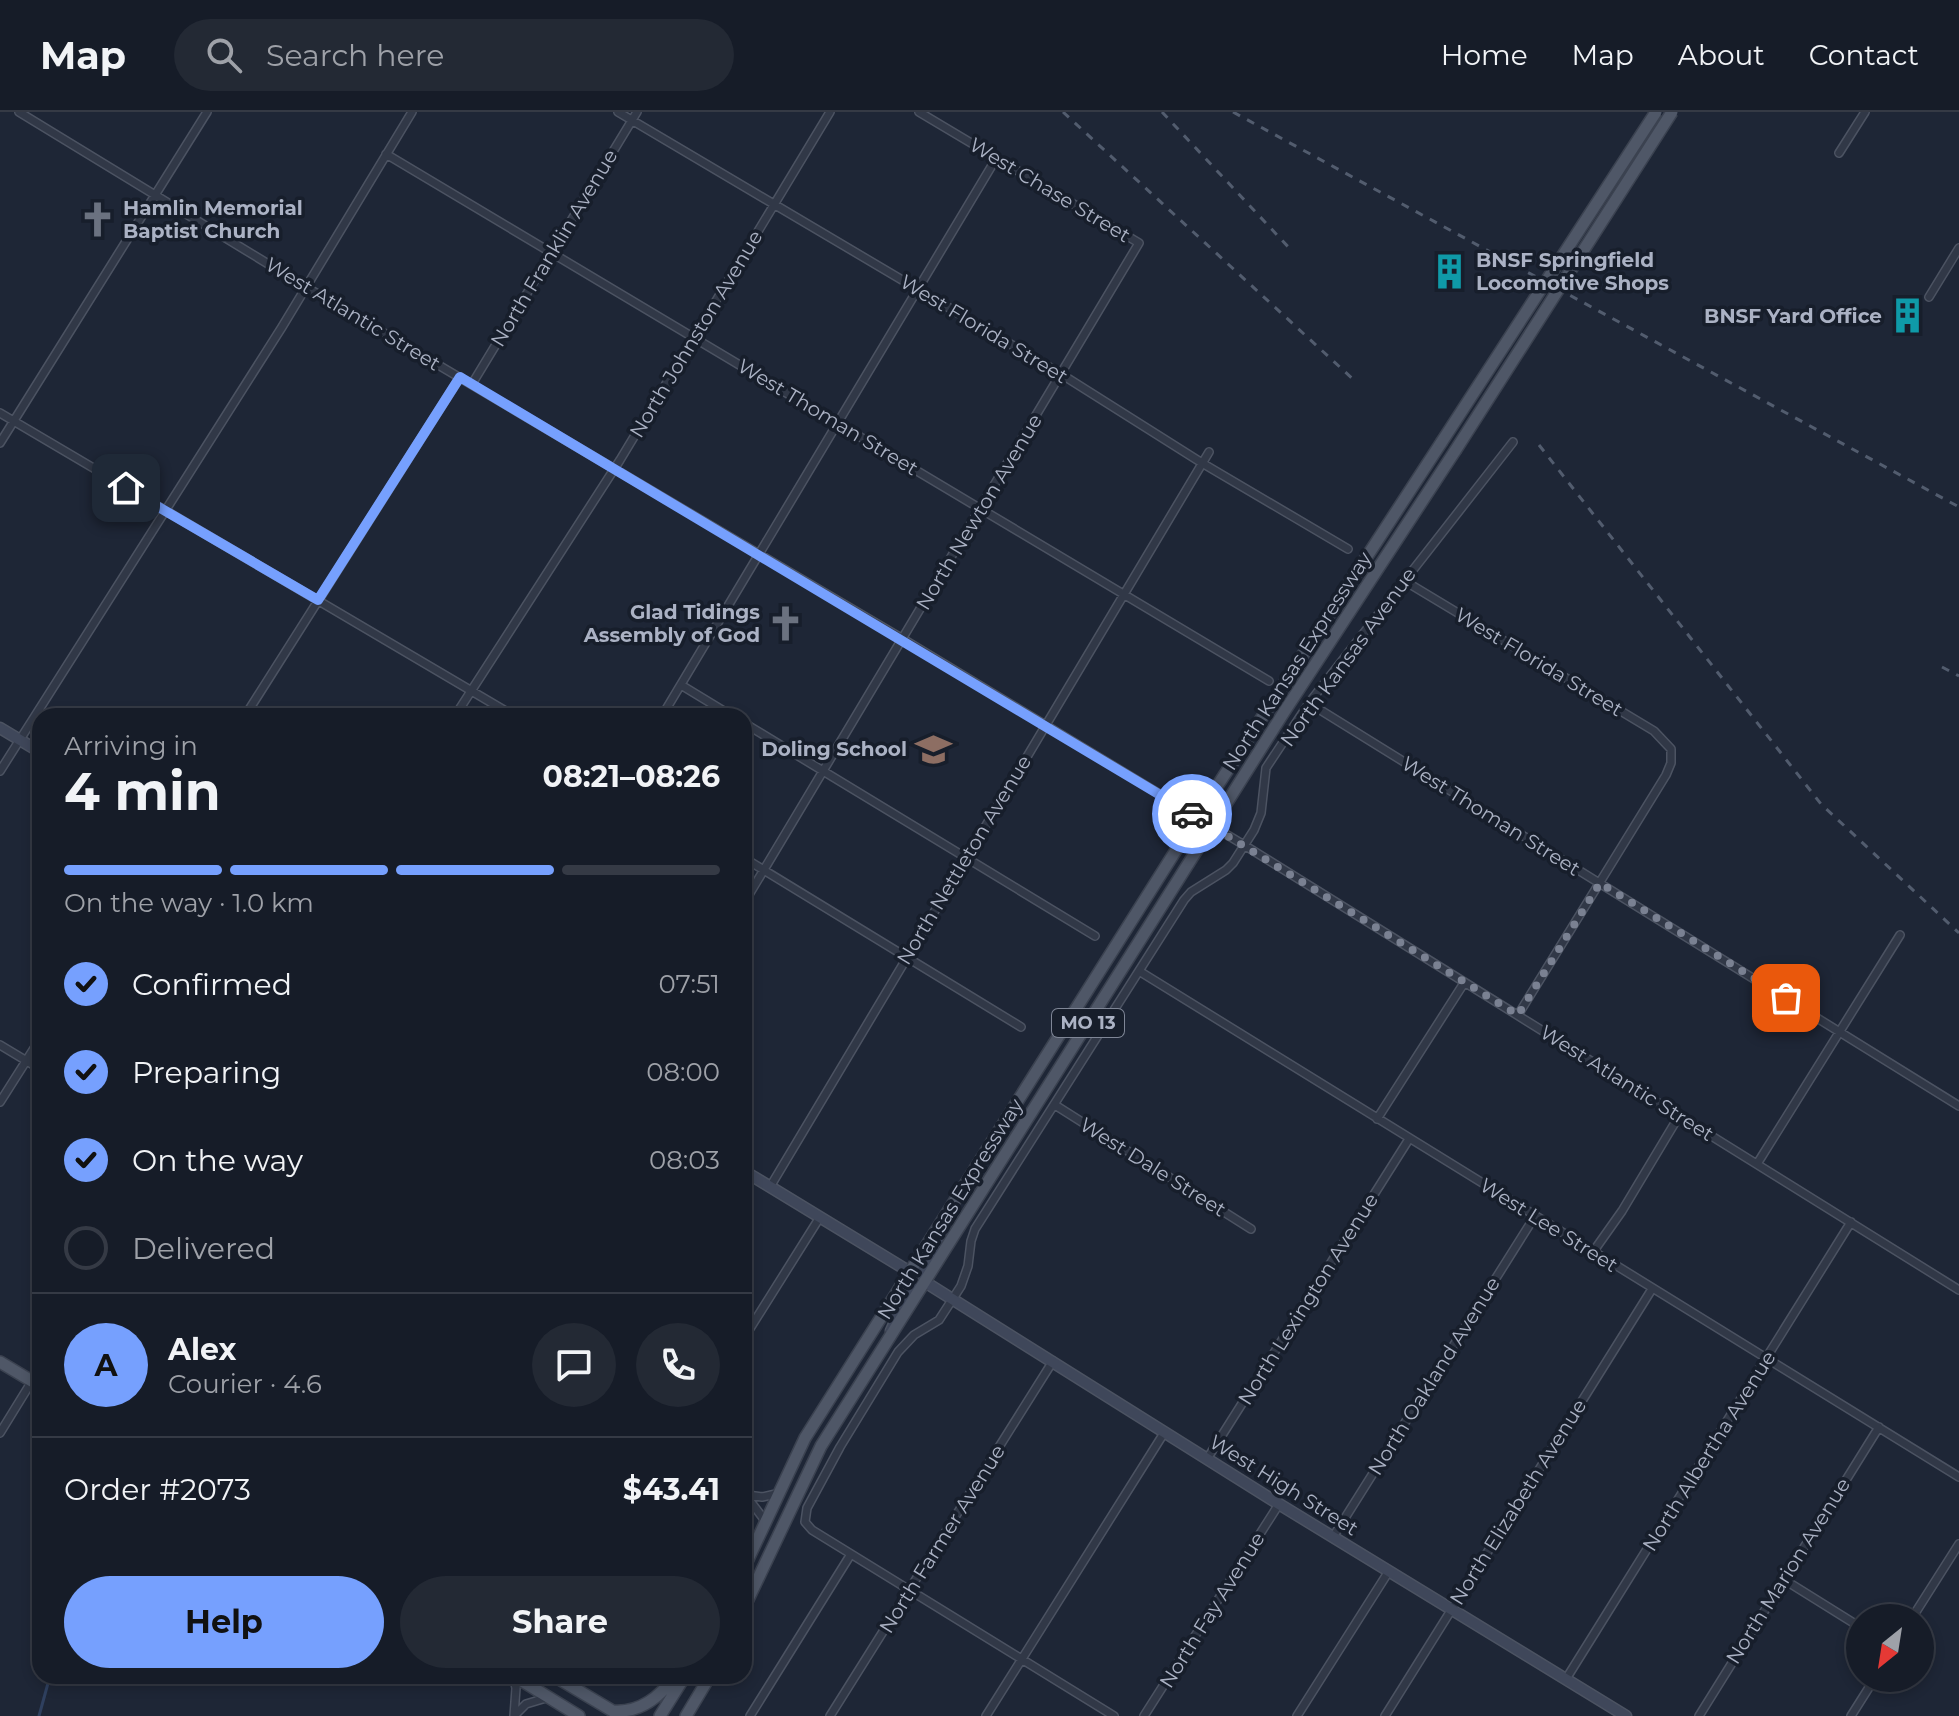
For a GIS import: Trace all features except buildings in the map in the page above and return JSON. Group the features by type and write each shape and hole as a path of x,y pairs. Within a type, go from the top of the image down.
{"main road":[{"name":"North Kansas Expressway","path":"752,1551 805,1438 1197,817 1656,112"},
{"name":"North Kansas Expressway","path":"752,1591 821,1446 1212,826 1672,112"},
{"path":"0,1362 32,1381"},
{"path":"527,1684 579,1716"},
{"path":"568,1684 617,1713 646,1704 669,1684"},
{"path":"660,1716 680,1684"},
{"path":"688,1714 705,1684"}],"street":[{"name":"West Atlantic Street","path":"19,112 306,287 903,639 1244,845 1959,1290"},
{"path":"0,443 207,112"},
{"path":"40,708 306,287 412,112"},
{"name":"West Florida Street","path":"618,112 1061,374 1202,463 1348,549"},
{"name":"North Franklin Avenue","path":"472,384 637,112"},
{"name":"North Johnston Avenue","path":"460,708 695,337 830,112"},
{"name":"West Chase Street","path":"919,112 1139,243"},
{"path":"1839,153 1865,112"},
{"name":"West Thoman Street","path":"386,154 1269,681"},
{"path":"667,708 997,157"},
{"name":"North Newton Avenue","path":"752,890 1139,243"},
{"path":"1929,297 1959,248"},
{"path":"250,708 460,377"},
{"path":"0,413 500,708"},
{"name":"North Kansas Avenue","path":"851,1554 812,1530 805,1522 807,1508 840,1447 898,1352 914,1335 939,1320 953,1299 966,1276 975,1229 1184,900 1202,884 1226,870 1244,845 1261,813 1266,768 1309,703 1513,442"},
{"name":"North Nettleton Avenue","path":"770,1187 1209,452"},
{"name":"West Florida Street","path":"1403,580 1654,731 1671,749 1671,763 1666,775 1600,883"},
{"path":"681,685 719,708"},
{"name":"West Thoman Street","path":"1309,703 1959,1106"},
{"path":"0,771 32,720"},
{"path":"0,728 32,747"},
{"path":"752,728 1095,936"},
{"path":"752,863 1021,1027"},
{"path":"1518,1015 1600,883"},
{"path":"1757,1164 1900,935"},
{"name":"West Lee Street","path":"1139,971 1959,1477"},
{"path":"1377,1119 1464,983"},
{"path":"0,1045 32,1064"},
{"path":"0,1102 32,1052"},
{"name":"West Dale Street","path":"1055,1105 1251,1229"},
{"path":"1593,1252 1622,1211 1679,1116"},
{"name":"North Lexington Avenue","path":"1207,1459 1409,1139"},
{"path":"752,1176 910,1272 911,1286 897,1313 887,1343"},
{"path":"925,1282 923,1272 948,1212"},
{"name":"North Oakland Avenue","path":"1333,1537 1535,1216"},
{"path":"752,1325 820,1217"},
{"name":"North Albertha Avenue","path":"1566,1679 1851,1222"},
{"name":"West High Street","path":"925,1282 1164,1433 1626,1716"},
{"name":"North Elizabeth Avenue","path":"1385,1716 1652,1289"},
{"name":"North Farmer Avenue","path":"830,1716 1053,1361"},
{"path":"0,1433 32,1389"},
{"name":"North Marion Avenue","path":"1699,1716 1879,1427"},
{"path":"986,1716 1164,1433"},
{"path":"752,1495 762,1497 780,1493"},
{"path":"752,1502 766,1522"},
{"name":"North Fay Avenue","path":"1144,1716 1279,1504"},
{"path":"1921,1604 1959,1544"},
{"path":"750,1716 851,1554 1114,1716"},
{"path":"1297,1716 1389,1571"},
{"path":"1783,1579 1846,1618"},
{"path":"515,1684 515,1716"},
{"path":"1851,1716 1866,1692"},
{"path":"515,1716 526,1704 548,1697"}],"waterway":[{"path":"39,1716 48,1684"}],"railway":[{"path":"1063,112 1355,381"},
{"path":"1162,112 1293,252"},
{"path":"1233,112 1959,507"},
{"path":"1539,445 1821,804 1959,933"},
{"path":"1942,667 1959,676"}],"way so far":[{"path":"1192,814 1518,1015 1600,883 1786,998"}],"place":[{"name":"Hamlin Memorial Baptist Church","path":"97,220"},
{"name":"BNSF Springfield Locomotive Shops","path":"1450,271"},
{"name":"BNSF Yard Office","path":"1908,316"},
{"name":"Glad Tidings Assembly of God","path":"786,624"},
{"name":"Doling School","path":"933,749"}],"route":[{"path":"126,488 318,600 460,377 1192,814"}]}
